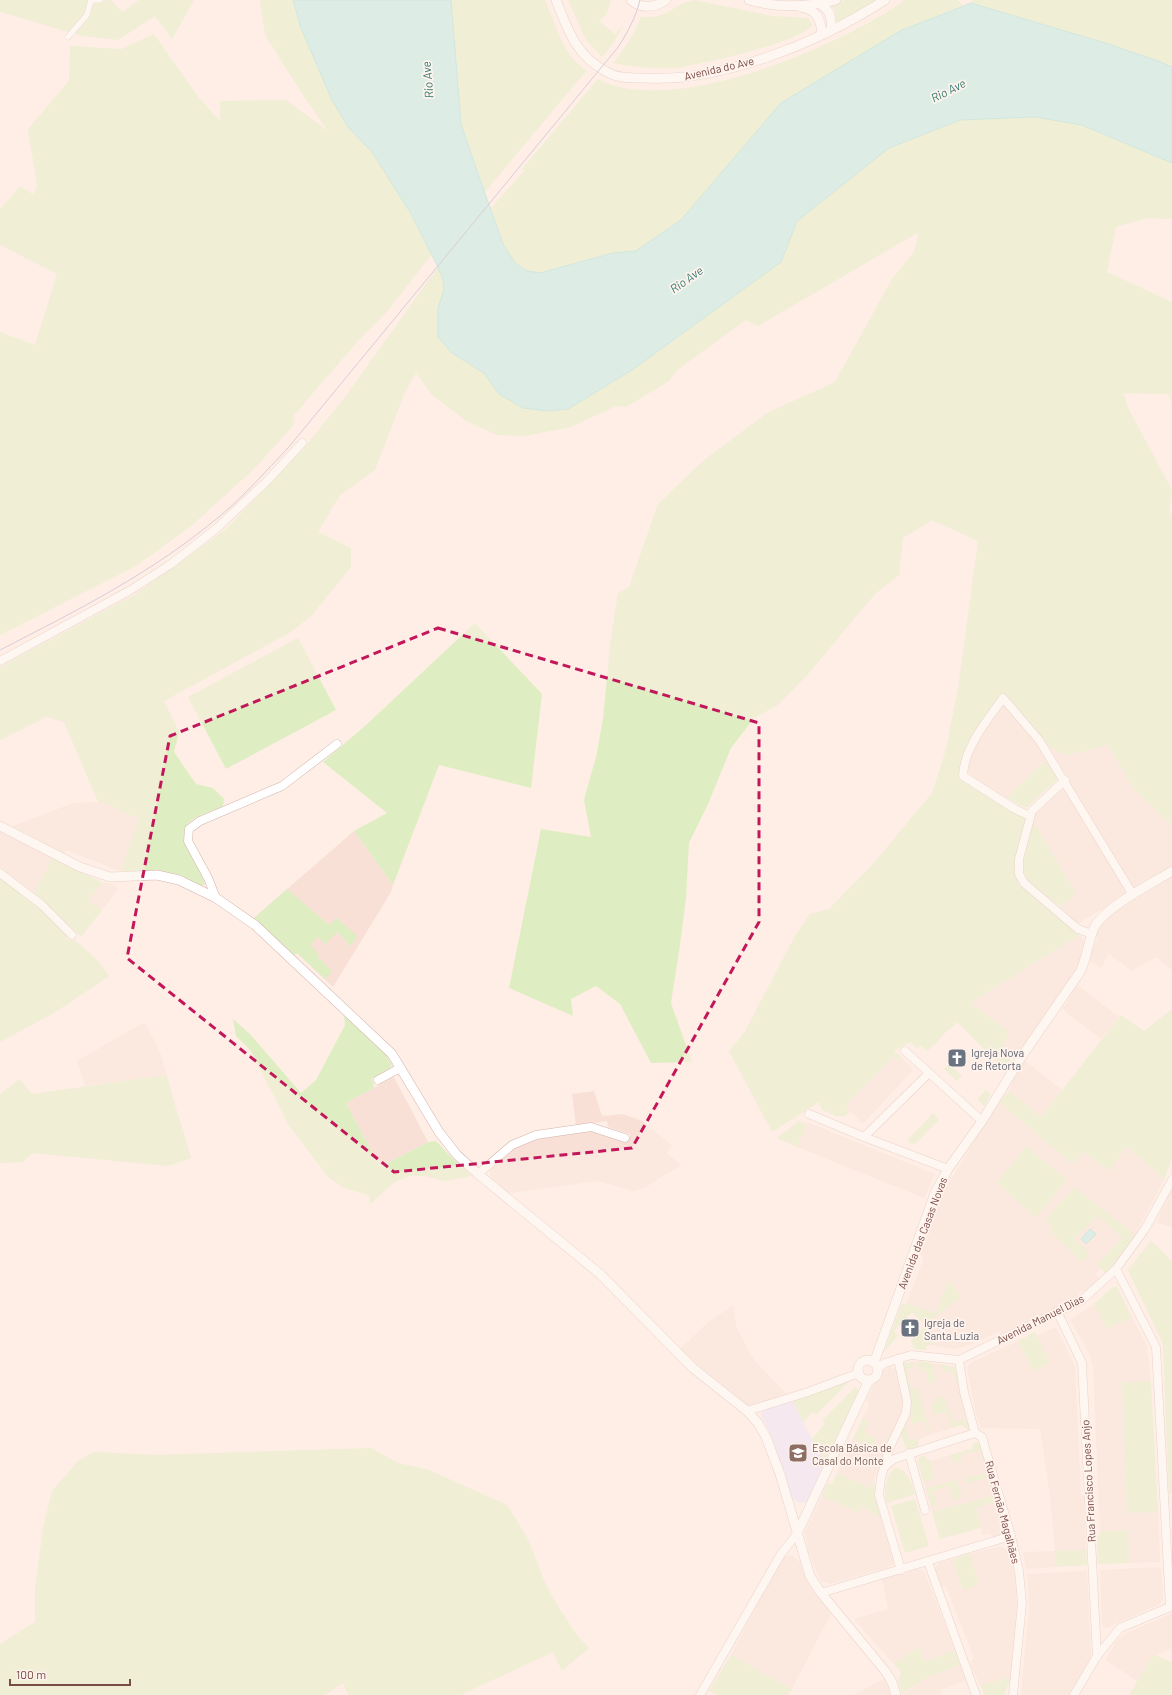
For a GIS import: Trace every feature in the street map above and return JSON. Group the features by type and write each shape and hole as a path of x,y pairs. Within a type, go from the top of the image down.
{"street":[{"path":"68,37 88,15 91,0 100,0"},
{"name":"Avenida do Ave","path":"556,0 574,42 583,54 608,73 626,78 653,79 677,78 752,62 802,44 885,0"},
{"path":"631,0 639,5 647,6 656,5 666,0"},
{"path":"749,0 775,5 805,7 813,11 827,32"},
{"path":"792,6 836,0"},
{"path":"818,3 828,10 831,17 827,32"},
{"path":"0,661 129,591 171,564 217,528 268,480 302,443"},
{"path":"1030,816 1015,809 962,776 963,768 972,743 1003,698 1040,740 1133,895"},
{"path":"216,898 208,878 188,841 189,829 200,820 282,786 337,744"},
{"path":"1065,780 1032,811 1019,859 1019,874 1024,883 1078,929 1092,934"},
{"path":"0,826 80,867 110,877 132,878 157,875 180,880 216,898 255,925 392,1054 439,1132 457,1155 600,1274 693,1368 747,1411 758,1423 766,1437 780,1474 810,1576 821,1593 886,1672 892,1682 896,1695"},
{"name":"Avenida das Casas Novas","path":"876,1365 935,1193 948,1169 982,1121 1022,1056 1080,972 1086,960 1092,934 1097,923 1103,916 1133,895 1172,871"},
{"path":"0,873 42,905 72,935"},
{"path":"905,1051 982,1121"},
{"path":"378,1080 400,1068"},
{"path":"864,1137 929,1073"},
{"path":"809,1114 948,1169"},
{"path":"478,1174 512,1145 536,1135 591,1127 625,1138"},
{"name":"Avenida Manuel Dias","path":"958,1360 1082,1300 1116,1269 1145,1229 1172,1180"},
{"path":"1074,1695 1097,1656 1120,1628 1170,1607 1156,1347 1116,1269"},
{"name":"Rua Francisco Lopes Anjo","path":"1057,1311 1082,1363 1097,1656"},
{"path":"869,1380 863,1378 859,1373 859,1367 863,1362 868,1360 876,1365 912,1355 958,1360"},
{"path":"898,1359 907,1401 906,1413 889,1449 881,1478 879,1495 901,1570"},
{"name":"Rua Fernão Magalhães","path":"958,1360 964,1392 975,1433 982,1437 1011,1536 1019,1571 1022,1603 1014,1695"},
{"path":"700,1695 781,1554 797,1534 869,1380 877,1374 876,1365"},
{"path":"747,1411 808,1392 859,1373"},
{"path":"884,1467 894,1459 975,1433"},
{"path":"909,1454 925,1510"},
{"path":"821,1593 1011,1536"},
{"path":"928,1562 976,1695"}],"highlighted area":[{"path":"438,628 759,723 759,922 632,1148 394,1172 127,958 170,736"}],"shaded area":[{"path":"1002,706 1007,706 1039,744 1048,758 1006,798 978,782 966,768 982,734"},
{"path":"1107,744 1134,789 1172,826 1172,868 1133,891 1048,745 1064,755 1087,751"},
{"path":"1060,789 1068,790 1126,889 1125,895 1079,923 1073,921 1060,906 1076,895 1032,819 1034,814"},
{"path":"103,802 139,819 120,871 66,850 64,853 13,826 73,803"},
{"path":"0,831 53,858 33,893 0,869"},
{"path":"354,831 393,885 391,892 333,987 297,953 294,955 254,918"},
{"path":"1172,874 1172,970 1156,957 1132,971 1109,954 1101,968 1088,960 1098,938 1095,933 1102,919"},
{"path":"103,883 111,883 118,889 102,910 88,900"},
{"path":"1080,935 1085,943 1080,964 1068,984 1015,1059 1002,1049 970,1003"},
{"path":"1077,985 1119,1017 1101,1039 1062,1009 1070,998 1068,997"},
{"path":"145,1023 160,1052 167,1075 85,1086 77,1061"},
{"path":"894,1056 898,1060 901,1057 913,1070 863,1124 845,1106"},
{"path":"1023,1059 1062,1090 1041,1117 1009,1091 1013,1075"},
{"path":"394,1077 428,1142 380,1167 346,1103"},
{"path":"594,1091 602,1116 623,1114 642,1121 672,1145 667,1153 681,1165 646,1187 633,1191 598,1181 510,1193 491,1178 490,1170 514,1147 528,1140 591,1129 629,1140 630,1134 608,1127 607,1121 576,1126 572,1094"},
{"path":"999,1102 1072,1164 1083,1151 1127,1146 1164,1180 1135,1235 1121,1256 1105,1273 1101,1269 1096,1274 1100,1279 1087,1291 1082,1290 1079,1293 1079,1298 1037,1318 1034,1317 1029,1319 1028,1322 1000,1334 998,1332 967,1346 954,1349 931,1345 933,1319 906,1305 924,1258 920,1254 943,1192"},
{"path":"807,1122 935,1174 924,1198 797,1147"},
{"path":"1172,1188 1172,1227 1156,1223"},
{"path":"1094,1304 1107,1328 1132,1317 1147,1346 1151,1382 1122,1383 1127,1513 1158,1512 1160,1562 1129,1563 1128,1530 1100,1532 1093,1367 1090,1355 1070,1320"},
{"path":"733,1305 737,1329 754,1360 786,1393 749,1407 680,1349 706,1324"},
{"path":"1054,1328 1057,1329 1075,1366 1081,1495 1084,1497 1086,1550 1055,1551 1050,1496 1040,1429 981,1428 976,1415 967,1368 970,1363 1018,1341 1033,1371 1050,1363 1036,1336"},
{"path":"917,1361 952,1366 955,1368 970,1425 968,1430 961,1425 919,1439 918,1446 906,1449 900,1430 909,1413 901,1364"},
{"path":"890,1367 897,1370 905,1403 904,1412 870,1488 837,1473 869,1405 867,1400 877,1376 883,1370"},
{"name":"Escola Básica de Casal do Monte","path":"792,1400 824,1462 810,1498 806,1502 800,1503 794,1500 790,1495 772,1436 761,1416 762,1410"},
{"path":"977,1442 981,1445 1005,1528 1003,1533 993,1537 990,1533 983,1535 974,1501 932,1512 918,1462 920,1457 924,1456 930,1461 972,1449 974,1443"},
{"path":"822,1496 859,1513 862,1507 881,1517 894,1563 892,1566 830,1584 821,1581 808,1548 805,1532"},
{"path":"1003,1547 1008,1550 1015,1576 1017,1608 1011,1677 980,1685 970,1663 974,1658 946,1586 941,1586 935,1569 939,1563 953,1559 961,1590 979,1585 970,1554"},
{"path":"1055,1551 1057,1567 1026,1569 1023,1552"},
{"path":"790,1555 794,1556 800,1562 805,1579 831,1614 792,1689 731,1655 783,1557"},
{"path":"1161,1567 1163,1598 1160,1604 1106,1628 1102,1625 1100,1570"},
{"path":"919,1569 925,1573 955,1650 925,1662 919,1647 894,1664 854,1619 888,1609 882,1579"},
{"path":"1087,1571 1091,1654 1090,1661 1069,1695 1021,1695 1029,1607 1027,1574"},
{"path":"1172,1613 1172,1648 1152,1657 1137,1681 1105,1660 1118,1639 1125,1634"},
{"path":"961,1664 968,1680 941,1690 940,1695 902,1695 932,1674 933,1676"},
{"path":"885,1678 891,1695 854,1695"}],"green space":[{"path":"0,0 111,0 122,12 139,0 194,0 172,39 155,16 118,40 82,36 0,12"},
{"path":"260,0 293,0 301,28 348,127 372,152 410,212 432,254 386,313 359,340 294,415 293,426 253,470 191,526 136,566 0,635 0,332 35,345 57,274 0,245 0,209 20,187 33,194 37,186 28,129 69,81 70,46 121,49 154,34 199,98 220,121 220,101 286,100 328,131 265,35"},
{"path":"451,0 545,0 562,42 572,58 586,71 485,192 461,124"},
{"path":"568,0 611,0 607,13 599,21 615,34 623,25 614,42 602,57 586,40"},
{"path":"694,0 772,16 808,18 812,24 806,31 772,45 725,58 686,66 674,68 651,68 613,63 628,42 641,17 658,16 686,2"},
{"path":"846,0 878,0 838,22 836,21 835,10 831,5 832,2"},
{"path":"905,0 957,0 963,5 900,31 781,103 681,220 636,251 613,253 540,273 527,271 515,263 503,244 491,208 525,170 521,170 598,79 630,89 668,90 711,83 756,71 800,55 841,37 877,18"},
{"path":"973,0 1172,0 1172,67 1105,43 971,3"},
{"path":"1035,117 1082,125 1172,163 1172,219 1148,218 1116,227 1107,272 1172,302 1172,403 1168,394 1124,393 1128,408 1172,490 1169,514 1172,512 1172,826 1134,789 1107,744 1087,751 1064,755 1039,740 1003,699 972,743 963,776 1030,816 1019,859 1027,885 1080,935 970,1003 1009,1032 1002,1049 1012,1057 1005,1070 957,1022 927,1051 921,1045 918,1049 910,1042 894,1051 901,1057 898,1060 894,1056 845,1106 850,1111 845,1116 836,1116 822,1110 819,1102 772,1132 729,1051 744,1033 794,938 810,914 829,909 873,864 932,793 946,750 958,688 978,541 932,520 903,538 899,575 875,594 809,673 778,705 754,718 731,748 708,804 689,843 686,898 671,1003 692,1062 651,1063 620,1004 596,986 571,999 573,1016 509,988 541,829 591,837 584,800 596,757 603,719 610,646 618,593 629,587 658,504 704,460 767,413 835,382 892,279 914,252 919,232 758,326 746,320 677,370 669,381 626,407 616,406 571,427 524,436 497,435 466,421 431,394 416,373 405,392 375,470 340,495 318,532 351,548 351,567 312,615 291,632 164,701 179,732 174,752 196,784 213,788 224,799 223,807 203,814 192,820 186,826 184,833 185,842 205,884 201,886 181,875 158,872 120,871 139,819 103,802 98,802 64,722 46,717 0,740 0,667 134,595 226,529 303,449 345,397 438,267 443,280 444,290 438,308 438,337 452,353 484,373 499,394 781,262 797,221 889,148 960,120"},
{"path":"475,623 542,694 531,788 439,765 393,885 354,831 387,813 323,762 365,726"},
{"path":"298,638 336,710 226,769 188,697"},
{"path":"1048,758 1059,778 1026,808 1006,798"},
{"path":"1032,819 1077,895 1060,906 1035,887 1028,880 1025,874 1025,851"},
{"path":"53,858 103,883 88,900 102,910 81,937 46,903 33,893"},
{"path":"0,876 40,907 67,934 68,940 75,940 99,962 109,976 54,1013 0,1042"},
{"path":"287,889 329,925 337,918 357,936 351,946 337,932 325,944 318,937 310,945 319,954 317,956 332,971 325,979 297,953 294,955 254,918"},
{"path":"1172,1009 1172,1158 1164,1180 1127,1146 1109,1171 1083,1152 1072,1164 999,1102 1009,1091 1041,1117 1121,1015 1144,1031"},
{"path":"344,1015 385,1054 392,1064 390,1068 372,1079 374,1088 346,1103 380,1167 428,1142 436,1141 472,1176 445,1181 424,1176 409,1176 395,1182 370,1204 369,1195 344,1188 328,1177 288,1124 251,1051 236,1036 233,1019 249,1033 301,1093 316,1080 345,1025"},
{"path":"950,1064 962,1076 957,1081 944,1069"},
{"path":"167,1075 191,1158 168,1166 33,1153 23,1162 0,1163 0,1094 20,1079 32,1094"},
{"path":"986,1090 991,1094 984,1106 977,1099"},
{"path":"933,1113 939,1120 915,1144 907,1141"},
{"path":"799,1121 807,1124 797,1147 777,1138"},
{"path":"1026,1146 1067,1180 1036,1218 997,1183"},
{"path":"1075,1187 1135,1235 1121,1256 1105,1273 1097,1265 1122,1238 1099,1216 1074,1239 1090,1253 1082,1262 1050,1231 1053,1227 1045,1219"},
{"path":"1151,1241 1172,1261 1172,1494 1169,1494 1163,1344 1128,1270"},
{"path":"948,1281 962,1296 933,1319 931,1345 927,1345 926,1350 914,1349 911,1341 926,1325 912,1312 894,1331 898,1336 884,1352 902,1303 906,1305 907,1303 936,1313"},
{"path":"1113,1287 1117,1287 1132,1317 1107,1329 1094,1304"},
{"path":"1035,1332 1050,1363 1033,1371 1018,1341"},
{"path":"917,1361 932,1363 936,1382 929,1384 926,1369 919,1370"},
{"path":"912,1362 913,1368 907,1369 911,1387 906,1388 901,1364"},
{"path":"941,1364 955,1368 959,1383 956,1383 954,1373 950,1373 949,1369 942,1371"},
{"path":"850,1381 816,1415 813,1412 803,1422 792,1400"},
{"path":"1122,1382 1151,1382 1158,1512 1127,1513"},
{"path":"856,1386 859,1393 824,1462 812,1439 825,1424 822,1421"},
{"path":"918,1388 930,1432 928,1433 924,1421 912,1424 909,1413 907,1390"},
{"path":"945,1397 952,1422 968,1418 970,1428 968,1430 962,1425 951,1428 946,1412 934,1415 931,1404 936,1403 934,1398"},
{"path":"863,1418 869,1421 864,1432 876,1438 874,1444 883,1448 889,1433 894,1436 885,1454 853,1439"},
{"path":"904,1422 910,1440 918,1438 918,1446 907,1450 900,1430"},
{"path":"977,1442 981,1445 986,1462 984,1463 980,1450 961,1455 962,1460 952,1463 950,1455 972,1449 974,1443"},
{"path":"371,1448 398,1463 429,1470 507,1505 528,1539 545,1583 559,1608 577,1635 589,1648 562,1671 553,1652 461,1695 348,1695 343,1683 325,1695 0,1695 0,1644 35,1622 35,1588 43,1528 52,1491 78,1461 94,1452 155,1455"},
{"path":"924,1456 930,1461 935,1479 924,1482 918,1462 920,1457"},
{"path":"895,1468 900,1469 909,1477 915,1494 887,1503 885,1489 887,1479"},
{"path":"989,1472 993,1488 991,1489 988,1478 966,1483 965,1478"},
{"path":"837,1473 870,1488 874,1480 875,1496 881,1517 862,1507 860,1513 822,1496 827,1483 832,1484"},
{"path":"957,1480 962,1497 953,1500 949,1486 933,1491 937,1506 931,1507 926,1488"},
{"path":"995,1495 1002,1519 998,1520 995,1502 976,1508 981,1528 940,1539 932,1512"},
{"path":"915,1499 929,1546 905,1553 891,1506"},
{"path":"1128,1530 1129,1563 1098,1564 1097,1536 1100,1535 1100,1532"},
{"path":"1086,1550 1087,1565 1057,1567 1055,1551"},
{"path":"970,1554 979,1585 962,1590 953,1559"},
{"path":"919,1647 925,1662 955,1650 961,1664 933,1676 932,1674 902,1694 898,1681 901,1673 894,1664"},
{"path":"731,1655 792,1689 788,1695 717,1695 709,1691"},
{"path":"1156,1655 1172,1663 1172,1695 1129,1695 1152,1657"},
{"path":"1011,1677 1004,1695 985,1695 980,1685"}],"water":[{"name":"Rio Ave","path":"293,0 451,0 461,124 503,244 515,263 527,271 540,273 613,253 636,251 681,220 781,103 900,31 971,3 1105,43 1172,67 1172,163 1082,125 1035,117 960,120 889,148 797,221 781,262 632,370 568,409 548,411 523,408 499,394 484,373 452,353 438,337 438,308 444,290 443,280 438,267 410,212 372,152 348,127 332,100 301,28"},
{"path":"1090,1229 1096,1234 1086,1244 1081,1239"}],"tram line":[{"path":"0,650 86,605 141,573 168,555 220,516 246,492 288,448 619,46 629,29 640,0"}],"place":[{"name":"Igreja Nova de Retorta","path":"957,1058"},
{"name":"Igreja de Santa Luzia","path":"910,1328"},
{"name":"Escola Básica de Casal do Monte","path":"798,1453"}]}
